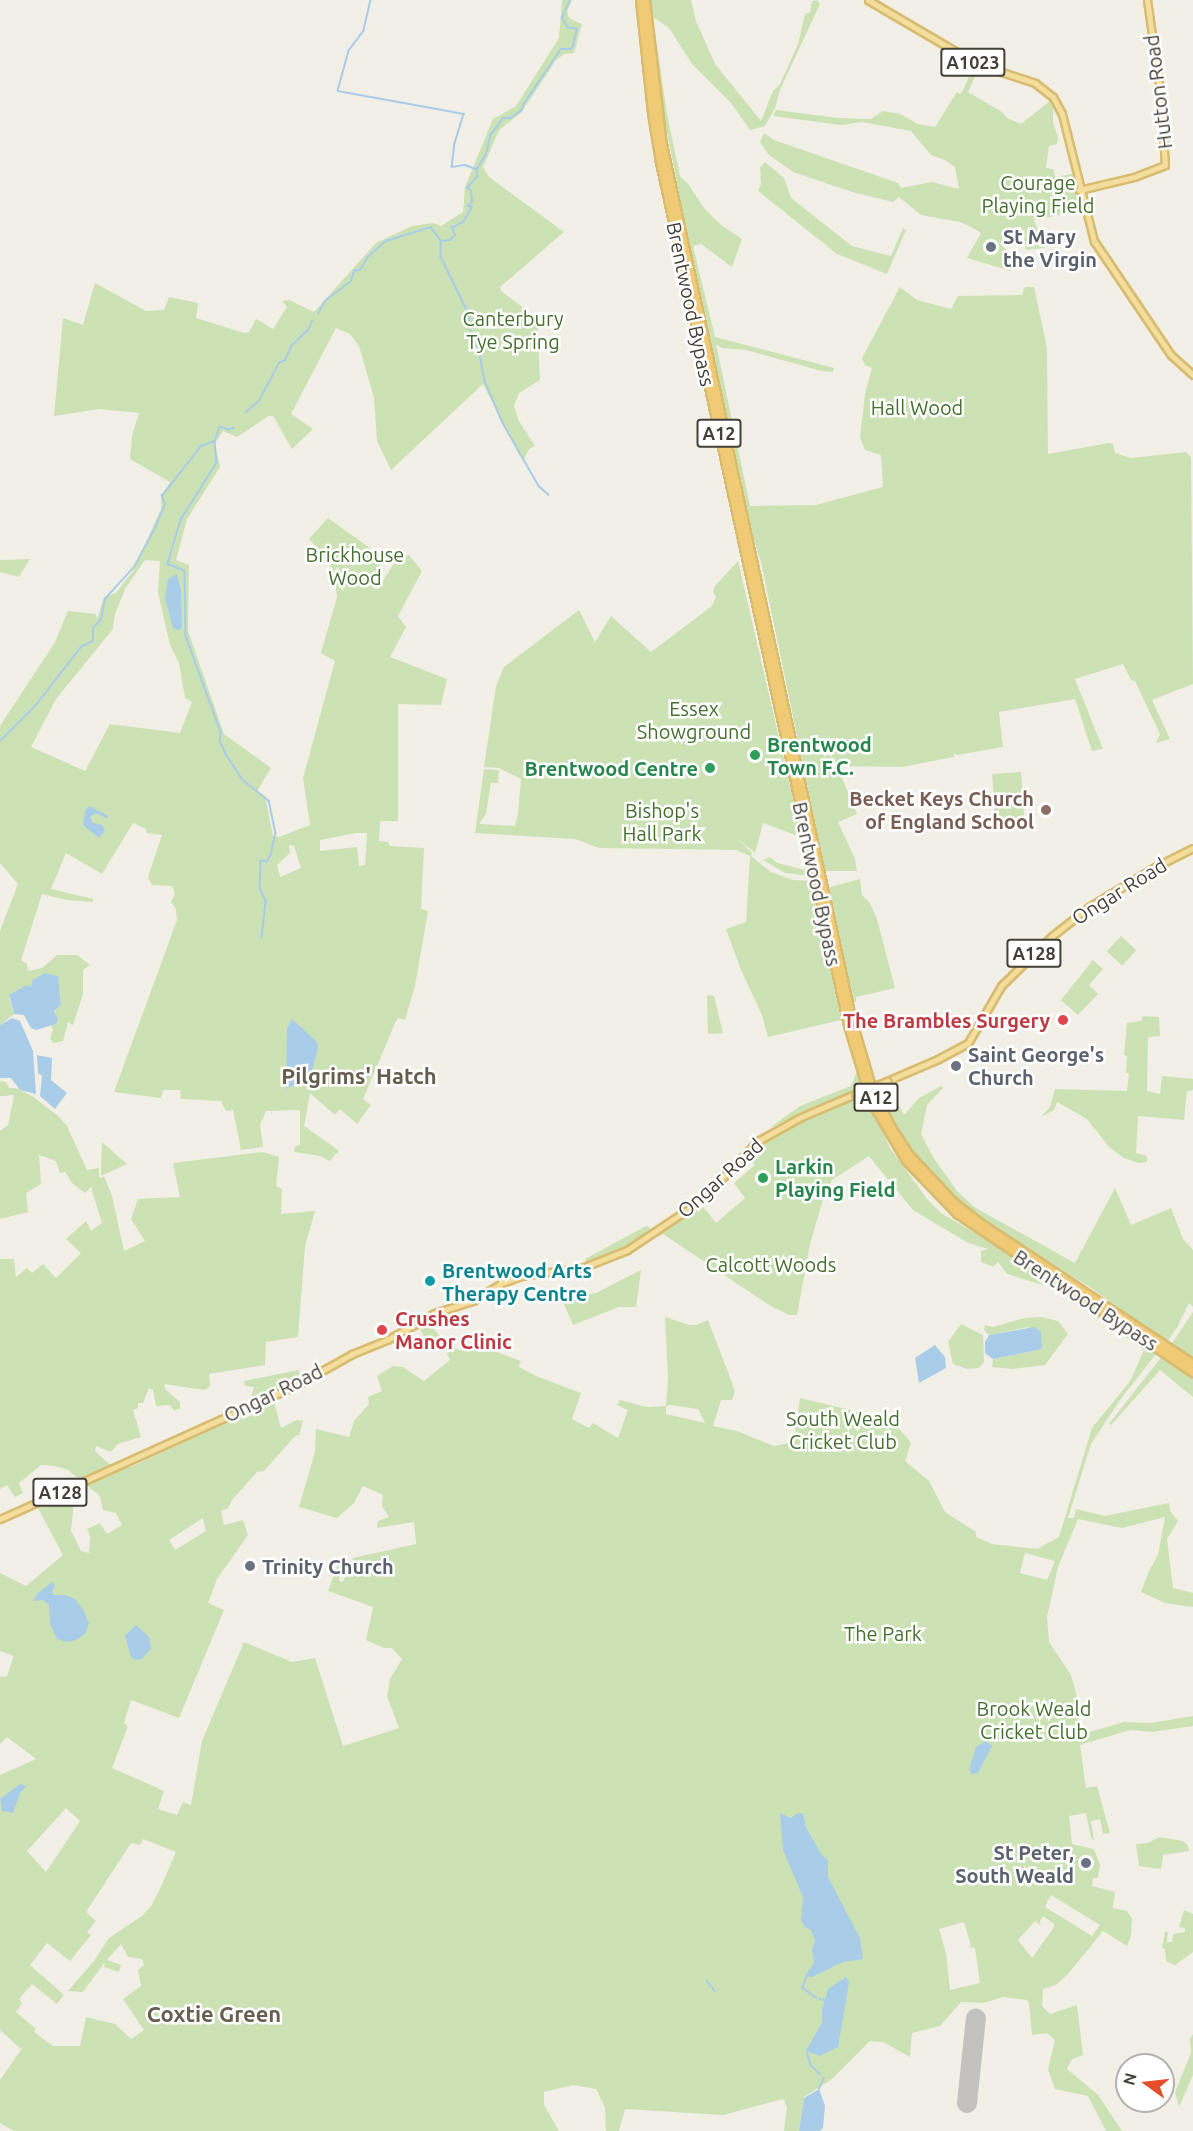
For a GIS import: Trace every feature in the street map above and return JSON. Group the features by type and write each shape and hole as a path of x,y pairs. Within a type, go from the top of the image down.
{"highway":[{"name":"Brentwood Bypass","path":"640,0 660,162 822,895 848,1025 864,1082 884,1127 906,1160 934,1192 982,1231 1193,1372"},
{"name":"Brentwood Bypass","path":"645,0 662,144 815,863"},
{"name":"Brentwood Bypass","path":"822,895 867,1076 890,1126 908,1154 936,1187 980,1223 1193,1364"}],"main road":[{"name":"A1023","path":"868,0 977,64 1035,83 1048,91 1062,114 1079,190 1094,241 1171,355 1193,375"},
{"name":"Hutton Road","path":"1079,190 1134,177 1165,165 1159,84 1147,0"},
{"name":"Ongar Road","path":"0,1519 287,1390 342,1359 387,1340 435,1313 473,1301 502,1283 521,1276 584,1267 627,1250 695,1205 758,1141 801,1117 968,1043 1001,986 1052,936 1089,907 1157,866 1193,848"}],"green space":[{"path":"562,0 572,0 567,11 569,18 582,24 574,53 564,54 556,60 521,113 499,130 483,167 489,177 564,232 500,287 501,291 537,318 540,380 519,393 514,406 519,421 535,446 529,449 524,459 519,455 483,384 391,470 377,441 374,398 359,346 350,334 336,328 291,414 313,429 292,449 273,416 269,416 237,437 223,431 215,443 220,467 187,519 176,560 189,565 188,631 224,734 271,768 257,791 265,796 273,836 279,837 310,825 303,778 335,661 321,653 337,597 334,572 322,552 309,539 328,518 384,558 373,580 373,588 378,589 396,560 409,555 422,571 398,616 406,627 390,657 447,679 441,705 398,704 398,821 380,821 379,841 388,842 390,846 424,848 421,909 428,911 415,986 405,1020 398,1018 396,1021 363,1099 371,1105 357,1124 340,1109 335,1115 310,1093 304,1126 338,1150 338,1154 336,1153 330,1161 320,1156 294,1152 295,1146 300,1145 300,1110 266,1111 260,1125 263,1147 241,1150 233,1110 226,1111 221,1101 181,1099 180,1090 163,1090 161,1098 114,1092 177,920 176,909 171,902 175,894 172,886 152,885 148,877 162,835 147,833 146,829 133,823 102,874 66,853 51,889 93,899 93,902 67,900 42,894 21,960 27,964 28,971 42,968 57,955 77,955 90,965 83,970 83,994 73,1025 68,1022 63,1041 53,1043 50,1038 53,1030 51,1026 56,1023 55,1008 61,1005 58,978 32,986 9,998 14,1014 0,1025 0,931 18,884 0,863 0,726 55,642 68,611 96,614 97,619 104,597 116,593 133,571 161,509 161,496 170,482 130,459 132,436 139,413 99,409 54,416 63,318 83,325 95,283 146,311 164,310 169,297 198,303 196,318 244,333 249,332 256,319 273,329 287,307 282,301 289,300 314,312 376,243 412,226 433,223 441,226 463,212 465,187 493,119 516,106 559,38","holes":["145,560 160,561 158,592 170,645 179,663 185,698 192,702 180,733 110,724 85,771 31,747 56,699 113,629 115,614 125,589","367,833 365,865 359,866 357,847 320,851 320,840","289,845 294,846 301,868 280,877 277,865 290,853"]},
{"name":"Hall Wood","path":"647,0 691,0 696,21 715,64 761,121 773,91 780,84 798,44 805,14 810,12 812,1 817,0 820,4 765,126 750,130 731,103 692,64 669,28 653,17 667,114 680,176 705,209 721,225 742,239 732,267 701,244 693,246 715,337 834,368 833,372 822,371 746,350 722,348 716,344 750,506 816,505 883,487 881,455 865,450 860,437 865,394 872,368 865,365 862,358 900,287 917,300 951,309 958,296 1022,295 1025,287 1034,287 1047,348 1048,454 1109,443 1113,444 1115,453 1131,458 1186,452 1191,457 1193,684 1152,700 1170,739 1156,743 1160,734 1135,681 1131,680 1123,664 1075,679 1103,749 1092,751 1075,699 999,712 1003,747 957,755 954,753 954,757 902,767 837,766 857,814 838,822 855,859 857,871 825,871 761,562 745,511 706,334 656,74"},
{"name":"Courage Playing Field","path":"974,66 979,68 968,92 1002,112 1007,118 1021,124 1050,101 1053,105 1053,122 1058,137 1057,144 1049,146 1046,168 1053,169 1055,177 1072,174 1078,202 1079,211 1034,220 1044,248 1026,250 1022,228 1002,244 997,241 1010,253 1011,271 967,258 981,233 971,227 960,222 921,215 899,197 893,202 852,192 793,172 769,155 760,142 764,133 774,140 898,183 901,188 932,182 959,189 955,167 931,155 911,131 862,122 841,125 773,116 776,110 838,118 871,119 883,111 900,114 918,124 935,127 957,92 960,94 963,90"},
{"path":"765,162 784,178 791,198 852,246 891,256 903,228 906,230 887,274 837,254 763,195 758,190 761,184 760,168"},
{"path":"30,559 19,577 0,572 0,560"},
{"path":"738,561 811,876 785,873 763,860 770,857 777,863 805,870 798,836 763,823 755,853 738,839 752,853 751,856 771,872 793,880 813,881 841,1020 768,1037 762,1015 741,970 726,929 746,922 750,856 736,850 599,848 575,839 475,833 484,769 499,770 498,783 491,783 486,814 479,824 515,826 518,814 521,779 499,768 484,767 496,686 504,667 579,610 595,642 611,616 651,652 712,606 716,597 713,592 715,586"},
{"path":"1021,772 1024,818 995,820 992,774"},
{"path":"860,879 862,895 870,903 877,919 895,988 856,997 853,1004 827,888"},
{"path":"1121,936 1136,950 1122,966 1107,951"},
{"path":"1093,960 1103,969 1089,985 1098,994 1078,1015 1061,1000"},
{"path":"707,995 714,996 723,1033 708,1034"},
{"path":"1143,1016 1159,1017 1160,1036 1148,1037 1147,1091 1160,1094 1162,1076 1193,1079 1193,1090 1187,1091 1184,1120 1138,1116 1136,1153 1147,1156 1147,1162 1139,1163 1124,1158 1109,1147 1087,1119 1057,1102 1054,1110 1041,1117 1050,1107 1055,1089 1127,1091 1129,1073 1126,1073 1127,1056 1124,1055 1127,1023 1141,1021"},
{"path":"857,1071 861,1086 854,1091 769,1128 800,1106 851,1086"},
{"path":"0,1081 6,1082 9,1088 16,1088 32,1096 57,1115 67,1126 87,1170 99,1168 99,1176 101,1178 104,1176 112,1196 124,1251 145,1241 131,1219 138,1199 180,1197 173,1163 263,1152 279,1157 276,1186 282,1189 281,1214 315,1211 305,1246 298,1337 266,1342 265,1365 209,1374 210,1386 205,1390 164,1384 165,1389 180,1402 180,1408 174,1411 170,1405 156,1406 153,1390 149,1388 143,1403 138,1403 138,1408 133,1410 141,1437 118,1444 111,1452 96,1446 95,1451 109,1464 131,1467 216,1427 214,1422 257,1403 251,1396 254,1387 245,1386 244,1381 299,1370 301,1383 273,1398 281,1428 297,1420 303,1421 299,1436 296,1435 264,1471 257,1472 232,1500 228,1508 221,1511 224,1525 243,1520 248,1535 217,1579 208,1603 224,1610 179,1718 131,1700 124,1723 128,1726 112,1768 164,1791 158,1809 177,1815 183,1802 191,1805 202,1741 244,1642 292,1662 315,1658 343,1746 399,1728 387,1696 390,1679 402,1659 392,1648 384,1648 366,1640 373,1607 328,1591 338,1565 339,1581 343,1582 353,1558 416,1544 414,1522 377,1528 378,1521 389,1517 382,1506 383,1495 363,1486 354,1503 337,1518 299,1507 315,1452 316,1429 349,1437 354,1421 369,1404 368,1397 382,1391 377,1376 393,1366 403,1367 424,1381 450,1360 447,1354 453,1348 464,1351 469,1347 491,1350 521,1361 519,1367 536,1376 581,1393 572,1419 589,1428 593,1423 618,1438 628,1410 617,1405 620,1400 647,1407 666,1406 668,1378 665,1317 689,1325 708,1320 735,1391 732,1400 721,1400 713,1426 737,1431 774,1446 794,1442 800,1398 880,1417 895,1424 911,1443 905,1461 929,1481 945,1512 976,1532 976,1537 992,1544 1037,1549 1059,1537 1092,1428 1131,1380 1144,1350 1056,1289 1007,1274 998,1262 993,1267 981,1262 981,1251 988,1249 968,1243 913,1210 869,1156 832,1180 824,1196 810,1244 797,1315 789,1315 769,1305 663,1234 643,1244 699,1202 716,1223 745,1198 734,1183 755,1165 749,1159 730,1177 728,1175 754,1148 803,1119 866,1095 890,1148 927,1199 941,1213 1004,1250 1159,1350 1120,1400 1091,1444 1068,1518 1074,1518 1076,1509 1105,1516 1169,1503 1170,1511 1178,1521 1167,1539 1173,1588 1193,1593 1193,1607 1165,1603 1141,1592 1158,1555 1165,1517 1122,1528 1078,1519 1058,1567 1047,1617 1049,1642 1071,1675 1076,1693 1079,1735 1124,1722 1151,1723 1193,1716 1193,1726 1152,1732 1130,1730 1080,1745 1086,1788 1097,1786 1110,1833 1103,1834 1100,1819 1091,1821 1094,1840 1091,1838 1086,1813 1069,1816 1072,1844 1094,1849 1100,1865 1098,1878 1093,1878 1092,1886 1115,1892 1113,1908 1127,1911 1132,1918 1131,1936 1127,1946 1103,1931 1068,1974 1056,1985 1043,1989 1042,2006 1050,2014 1077,2005 1083,2055 1072,2059 1067,2069 1098,2095 1122,2131 1106,2131 1088,2096 1055,2089 1048,2069 1055,2040 1047,2033 1032,2035 1027,2000 1003,1997 983,2003 961,2002 940,2026 912,2033 910,2057 883,2042 870,2041 832,2079 804,2097 799,2131 784,2131 787,2107 783,2099 723,2115 625,2109 619,2131 606,2131 605,2108 596,2089 573,2085 544,2092 544,2105 559,2131 14,2131 0,2123 0,2080 25,2044 21,2049 0,2030 0,1775 36,1759 7,1737 0,1744 0,1677 7,1676 14,1656 0,1651 0,1573 26,1586 63,1555 38,1508 75,1490 71,1531 81,1551 89,1553 90,1536 87,1529 100,1523 107,1534 122,1525 116,1513 103,1510 100,1496 68,1470 55,1466 41,1465 19,1483 23,1493 15,1497 7,1485 0,1489 0,1259 14,1259 16,1277 27,1268 32,1273 43,1264 56,1278 81,1253 66,1239 86,1221 91,1231 102,1223 91,1187 85,1193 72,1183 65,1172 60,1173 56,1161 39,1155 41,1184 26,1193 28,1212 0,1219 0,1131 8,1125 14,1095 0,1096","holes":["666,1406 698,1409 705,1423 666,1414","203,1518 206,1531 175,1550 169,1540","1025,1553 1055,1561 1047,1580 1020,1573","66,1808 80,1821 46,1872 27,1851","143,1839 176,1852 151,1906 142,1916 109,1938 94,1961 68,1991 83,1992 105,1962 104,1967 119,1972 121,1965 107,1960 121,1944 128,1957 142,1959 144,1965 138,1970 141,1986 123,1999 144,2030 131,2039 115,2024 86,2017 80,2046 53,2046 34,2032 36,2029 16,2012 22,2003 19,1999 32,1984 57,2004 64,1995 30,1965 47,1943 70,1961 91,1935 87,1932 96,1921 86,1912 131,1843 140,1845","1051,1895 1100,1925 1092,1936 1045,1907","1043,1916 1054,1924 1032,1958 1018,1940 1035,1921 1041,1926 1040,1921","964,1922 971,1946 967,1947 975,1948 980,1983 950,1990 946,1953 939,1929"]},
{"path":"888,1085 904,1115 919,1098 941,1086 943,1088 927,1105 921,1134 933,1157 957,1191 974,1207 1075,1263 1115,1188 1131,1225 1171,1208 1183,1239 1193,1250 1193,1307 1189,1303 1167,1342 1090,1287 1010,1239 956,1201 907,1146 889,1117 876,1090"},
{"path":"102,1142 127,1164 101,1176 101,1165"},
{"path":"646,1226 650,1227 651,1232 614,1253 585,1263 585,1259"},
{"path":"641,1270 636,1307 619,1307 573,1325 562,1299 596,1293"},
{"path":"1193,1312 1193,1360 1171,1345"},
{"path":"1041,1317 1058,1321 1068,1334 1045,1365 1012,1369 992,1367 993,1359 1042,1349 1029,1327 989,1335 984,1330 985,1325 993,1327 1025,1318"},
{"path":"424,1318 446,1343 431,1352 417,1322"},
{"path":"961,1324 983,1335 984,1362 979,1368 967,1369 953,1364 948,1342"},
{"path":"1163,1355 1193,1379 1193,1397 1160,1370 1111,1425 1109,1424"},
{"path":"1159,1837 1183,1841 1188,1845 1189,1851 1163,1855 1161,1869 1139,1866 1136,1844 1148,1843"},
{"path":"1184,1910 1193,1914 1193,1952 1175,1965 1166,1961 1165,1949 1162,1948 1165,1932 1168,1932 1167,1942 1172,1942 1173,1934 1185,1932 1185,1928 1179,1927"},
{"path":"1193,2034 1193,2075 1179,2107 1175,2092 1191,2053 1190,2039"}],"water":[{"path":"177,574 181,590 182,627 179,630 173,628 165,598 168,579"},
{"path":"89,806 107,815 108,819 96,813 90,817 93,823 102,825 105,830 99,838 83,825 85,811"},
{"path":"45,973 58,976 61,1005 54,1011 58,1019 56,1024 36,1030 31,1028 24,1015 14,1014 9,995 27,985 31,987 32,981"},
{"path":"12,1018 20,1021 33,1051 36,1094 20,1090 11,1078 0,1078 0,1025"},
{"path":"292,1019 317,1042 318,1048 312,1071 303,1080 286,1089 287,1028"},
{"path":"37,1055 52,1058 51,1080 67,1093 55,1109 40,1096 42,1076 38,1073"},
{"path":"1035,1327 1041,1332 1042,1349 993,1359 985,1353 985,1342 989,1335"},
{"path":"935,1345 945,1357 946,1368 919,1383 915,1358"},
{"path":"52,1582 55,1585 52,1592 54,1595 66,1595 75,1599 89,1623 85,1634 76,1640 67,1642 57,1639 50,1624 49,1605 43,1600 33,1601 38,1593"},
{"path":"136,1625 149,1637 151,1649 142,1659 135,1660 131,1657 125,1636"},
{"path":"986,1741 992,1746 978,1773 972,1774 969,1770 976,1747"},
{"path":"20,1784 26,1786 20,1793 13,1813 2,1811 0,1799"},
{"path":"780,1813 791,1818 803,1813 806,1827 820,1852 828,1861 828,1877 860,1938 863,1959 843,1962 812,1977 805,1976 814,1963 812,1949 815,1941 811,1930 805,1927 801,1920 803,1897 783,1850"},
{"path":"846,1977 849,1982 838,2047 820,2056 806,2051 822,2022 822,2009 828,1989"},
{"path":"819,2089 825,2106 823,2128 820,2131 799,2131 804,2098"}],"waterway":[{"path":"371,0 364,31 349,51 338,91 464,114 455,143 452,167 465,165 476,169"},
{"path":"318,314 326,300 351,281 354,271 361,269 368,257 386,241 431,227 441,241 450,240 455,235 452,228 463,222 472,207 468,206 472,202 471,191 467,188 477,177 477,169 486,154 490,136 503,118 510,118 522,110 523,105 561,49 571,49 573,46 577,29 568,28 562,18 570,0"},
{"path":"441,241 441,257 470,316 469,325 479,350 485,381 503,423 539,486 549,495"},
{"path":"246,412 259,401 279,363 285,360 292,345 308,330 312,321"},
{"path":"234,428 229,430 220,427 215,442 217,463 181,520 168,564 185,571 186,636 221,732 220,740 242,779 269,801 276,833 271,855 267,862 261,861 260,888 266,901 262,938"},
{"path":"0,741 36,705 81,647 93,641 93,628 101,620 105,599 134,567 155,528 165,504 162,496 201,446 215,441"},
{"path":"807,1977 803,1988 817,1998"},
{"path":"707,1981 715,1991"},
{"path":"820,1999 824,2000"},
{"path":"807,2051 811,2065 820,2074"},
{"path":"819,2089 824,2078"}],"runway":[{"path":"967,2103 976,2018"}],"place":[{"name":"St Mary the Virgin","path":"991,247"},
{"name":"Brentwood Town F.C.","path":"755,755"},
{"name":"Brentwood Centre","path":"710,768"},
{"name":"Becket Keys Church of England School","path":"1046,810"},
{"name":"The Brambles Surgery","path":"1063,1020"},
{"name":"Saint George's Church","path":"956,1066"},
{"name":"Larkin Playing Field","path":"763,1178"},
{"name":"Brentwood Arts Therapy Centre","path":"430,1281"},
{"name":"Crushes Manor Clinic","path":"382,1330"},
{"name":"Trinity Church","path":"250,1566"},
{"name":"St Peter, South Weald","path":"1086,1863"}],"district":[{"name":"Pilgrims' Hatch","path":"359,1076"},
{"name":"Coxtie Green","path":"214,2014"}],"park label":[{"name":"Canterbury Tye Spring","path":"513,330"},
{"name":"Brickhouse Wood","path":"355,566"},
{"name":"Essex Showground","path":"694,720"},
{"name":"Bishop's Hall Park","path":"662,822"},
{"name":"Calcott Woods","path":"771,1264"},
{"name":"South Weald Cricket Club","path":"843,1430"},
{"name":"The Park","path":"883,1633"},
{"name":"Brook Weald Cricket Club","path":"1034,1720"}]}
